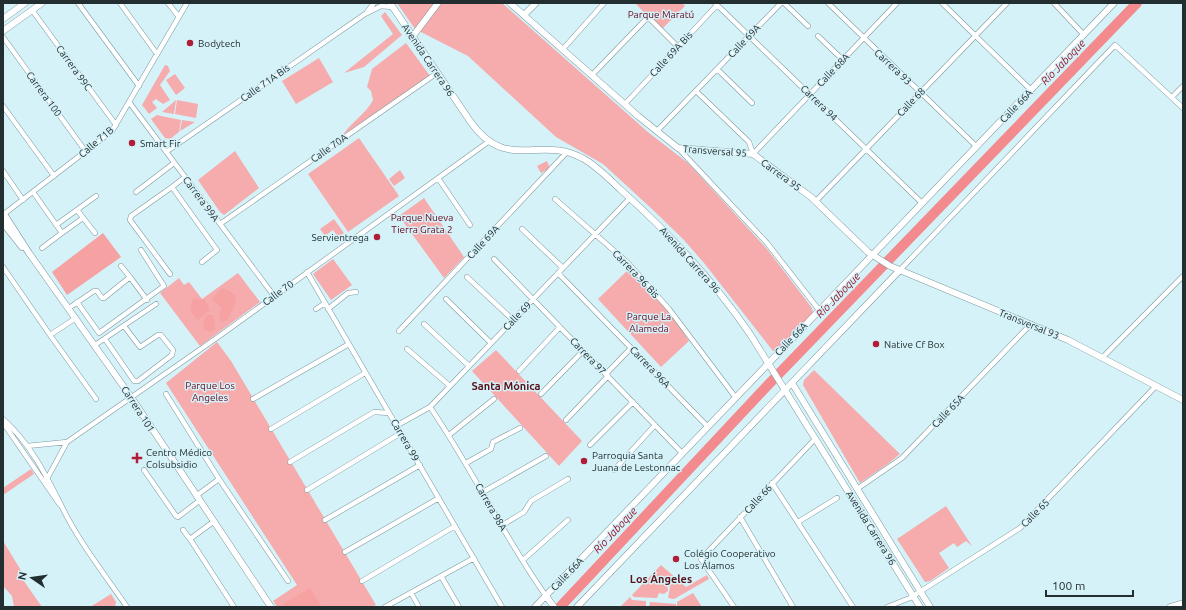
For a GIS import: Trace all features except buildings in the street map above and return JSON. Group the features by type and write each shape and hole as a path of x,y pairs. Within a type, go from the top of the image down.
{"street":[{"path":"4,17 25,3"},
{"path":"3,31 42,3"},
{"path":"78,3 139,86"},
{"path":"120,3 157,54"},
{"path":"168,3 179,17"},
{"name":"Calle 71B","path":"4,215 86,152 108,134 116,125 187,3"},
{"name":"Calle 71A Bis","path":"365,14 374,3"},
{"path":"413,36 438,3"},
{"path":"510,3 625,104 678,148 767,243 819,310"},
{"path":"524,15 536,3"},
{"path":"563,49 604,3"},
{"name":"Carrera 93","path":"828,3 976,146"},
{"name":"Calle 68A","path":"752,154 897,3"},
{"path":"942,3 1031,90"},
{"name":"Calle 68","path":"816,201 1006,3"},
{"path":"1054,3 1084,35"},
{"name":"Calle 66A","path":"535,607 547,598 682,453 770,364 819,310 874,257 922,203 1114,3"},
{"name":"Carrera 94","path":"716,4 922,203"},
{"name":"Calle 69A Bis","path":"625,104 716,4"},
{"path":"780,4 808,26"},
{"name":"Calle 69A","path":"657,131 780,4"},
{"name":"Calle 71A Bis","path":"166,152 365,14 381,6 391,5"},
{"name":"Avenida Carrera 96","path":"391,5 478,134 488,142 512,150 556,150 582,157 630,198 679,244 738,316 770,364 815,440 920,607"},
{"name":"Carrera 99C","path":"32,10 116,125"},
{"path":"592,75 648,17 678,47"},
{"path":"818,36 843,60"},
{"name":"Carrera 100","path":"3,37 86,152"},
{"path":"577,607 1115,45 1183,108"},
{"path":"717,69 752,103"},
{"name":"Calle 70A","path":"220,224 437,72"},
{"path":"1172,97 1183,86"},
{"name":"Carrera 95","path":"696,91 748,142 752,154 816,201 840,226 874,257"},
{"name":"Carrera 99A","path":"129,102 274,296"},
{"path":"3,106 54,176"},
{"name":"Calle 70","path":"46,479 67,442 274,296 488,142"},
{"name":"Transversal 95","path":"678,148 752,154"},
{"name":"Calle 69A","path":"399,331 567,152"},
{"path":"136,192 174,163"},
{"path":"3,171 23,200"},
{"path":"170,274 130,220 131,216 185,177"},
{"path":"438,178 470,226"},
{"path":"172,187 216,248 216,252 202,262"},
{"path":"33,192 62,233"},
{"path":"56,225 96,196"},
{"name":"Calle 69","path":"396,426 430,407 630,198"},
{"name":"Carrera 96 Bis","path":"555,199 628,263 669,309 736,398"},
{"path":"77,210 95,233"},
{"name":"Carrera 101","path":"4,215 29,253 131,397 271,607"},
{"path":"42,248 83,218"},
{"name":"Carrera 101","path":"3,223 29,253"},
{"path":"522,229 563,268"},
{"path":"77,302 99,333 147,300 165,284 141,250"},
{"name":"Transversal 93","path":"874,257 899,271 1081,345 1183,400"},
{"name":"Carrera 97","path":"494,259 682,453"},
{"path":"121,266 147,300"},
{"path":"3,267 96,399"},
{"name":"Carrera 99","path":"306,272 502,607"},
{"name":"Carrera 96A","path":"558,273 708,427"},
{"path":"1103,357 1183,276"},
{"path":"69,308 94,291 97,291 102,298 104,298 130,277"},
{"path":"467,277 513,320"},
{"path":"328,309 348,293 356,292"},
{"path":"446,299 491,343"},
{"path":"316,309 324,303"},
{"path":"95,345 156,304"},
{"path":"50,335 76,318"},
{"path":"424,324 469,366"},
{"name":"Calle 65A","path":"857,489 902,458 1031,324"},
{"path":"104,339 134,381 138,381 172,355 173,350 161,335 158,335 140,347 124,326"},
{"path":"518,371 560,327"},
{"path":"252,399 349,344"},
{"path":"566,420 631,348"},
{"path":"407,349 450,386"},
{"path":"540,394 583,351"},
{"path":"271,430 365,373"},
{"name":"Avenida Carrera 96","path":"792,383 930,607"},
{"name":"Calle 65","path":"887,607 913,596 999,542 1027,522 1156,386"},
{"path":"166,394 219,479 288,580"},
{"path":"449,435 494,399"},
{"path":"590,445 633,402"},
{"name":"Carrera 98A","path":"430,407 466,463 501,526 554,607"},
{"path":"290,462 374,412 389,413"},
{"path":"3,419 28,445 62,506 127,607"},
{"path":"3,419 6,427 46,479"},
{"path":"614,470 656,425"},
{"path":"466,463 491,449 495,440 520,428"},
{"path":"307,490 401,433"},
{"name":"Calle 66","path":"734,607 701,559 772,483 815,440"},
{"path":"23,450 28,445 67,442"},
{"path":"483,492 546,456"},
{"path":"326,520 420,465"},
{"path":"144,470 178,517 219,479"},
{"path":"501,526 524,512 531,501 568,479"},
{"path":"772,483 853,607"},
{"path":"345,552 439,498"},
{"path":"798,522 837,498"},
{"path":"740,517 793,607"},
{"path":"523,560 568,520"},
{"path":"190,539 213,522"},
{"path":"362,581 455,526"},
{"path":"183,530 234,607"},
{"path":"385,607 474,558"},
{"path":"441,576 459,607"},
{"path":"410,593 419,607"},
{"path":"1170,607 1183,603"}],"green space":[{"path":"397,3 502,3 649,133 688,163 767,249 812,308 813,313 777,351 773,351 704,263 684,240 652,209 603,164 556,137 468,56 415,29"},
{"name":"Parque Maratú","path":"635,3 682,3 685,6 661,30"},
{"path":"385,12 402,35 364,67 344,73 393,34 381,16"},
{"path":"406,43 430,76 343,135 373,100 371,91 367,87 372,69"},
{"path":"319,58 333,82 296,104 282,81"},
{"path":"165,65 168,66 170,71 160,85 170,100 163,104 156,99 152,102 157,108 149,114 142,105"},
{"path":"175,74 185,88 176,95 166,80"},
{"path":"176,100 174,114 162,112"},
{"path":"177,100 198,104 196,118 175,114"},
{"path":"157,115 181,120 179,132 170,139 165,138 151,119"},
{"path":"182,120 195,122 180,131"},
{"path":"359,138 399,196 348,232 308,174"},
{"path":"235,151 259,188 224,215 220,212 198,180"},
{"path":"547,161 550,168 541,173 537,166"},
{"path":"400,170 405,178 394,186 389,179"},
{"name":"Parque Nueva Tierra Grata 2","path":"424,198 464,257 444,278 399,216"},
{"path":"334,219 344,233 338,237 333,230 325,236 320,229"},
{"path":"333,259 352,285 331,300 313,274"},
{"name":"Parque La Alameda","path":"629,269 668,310 689,341 661,367 598,299"},
{"path":"238,273 260,302 200,346 160,293 179,278 184,285 189,282 202,299"},
{"name":"Parque Los Angeles","path":"217,342 231,361 376,605 371,607 277,607 273,601 297,585 166,383"},
{"path":"496,350 582,441 559,466 472,371"},
{"path":"814,370 900,454 860,483 803,385 804,380"},
{"path":"31,469 34,474 3,495 3,488"},
{"path":"946,506 972,546 966,541 957,547 954,543 939,553 949,568 930,581 925,582 897,539"},
{"path":"3,541 22,572 19,574 42,607 14,607 12,596 3,586"},
{"path":"661,565 686,587 707,575 709,579 674,599 668,598 670,587 667,584 668,591 664,594 659,593 657,598 634,597 632,595"},
{"path":"693,593 702,607 677,606 677,602"},
{"path":"111,594 116,602 115,607 90,607"},
{"path":"630,597 632,600 646,601 646,607 620,607"},
{"path":"650,602 676,604 676,607 649,607"}],"shaded area":[{"path":"103,233 121,257 67,295 52,272"},
{"path":"222,288 228,290 236,296 235,305 227,320 221,322 219,317 221,308 212,299"},
{"path":"194,298 205,300 210,310 198,320 190,311"},
{"path":"207,315 213,315 215,329 210,332 203,329 204,319"},
{"path":"310,588 322,607 285,607 283,604"}],"waterway":[{"name":"Río Jaboque","path":"560,607 767,386 1137,3"}],"place":[{"name":"Bodytech","path":"190,43"},
{"name":"Smart Fir","path":"132,143"},
{"name":"Servientrega","path":"377,237"},
{"name":"Native Cf Box","path":"876,344"},
{"name":"Centro Médico Colsubsidio","path":"137,458"},
{"name":"Parroquia Santa Juana de Lestonnac","path":"584,461"},
{"name":"Colégio Cooperativo Los Álamos","path":"676,559"}],"district":[{"name":"Santa Mónica","path":"506,386"},
{"name":"Los Ángeles","path":"661,579"}]}
